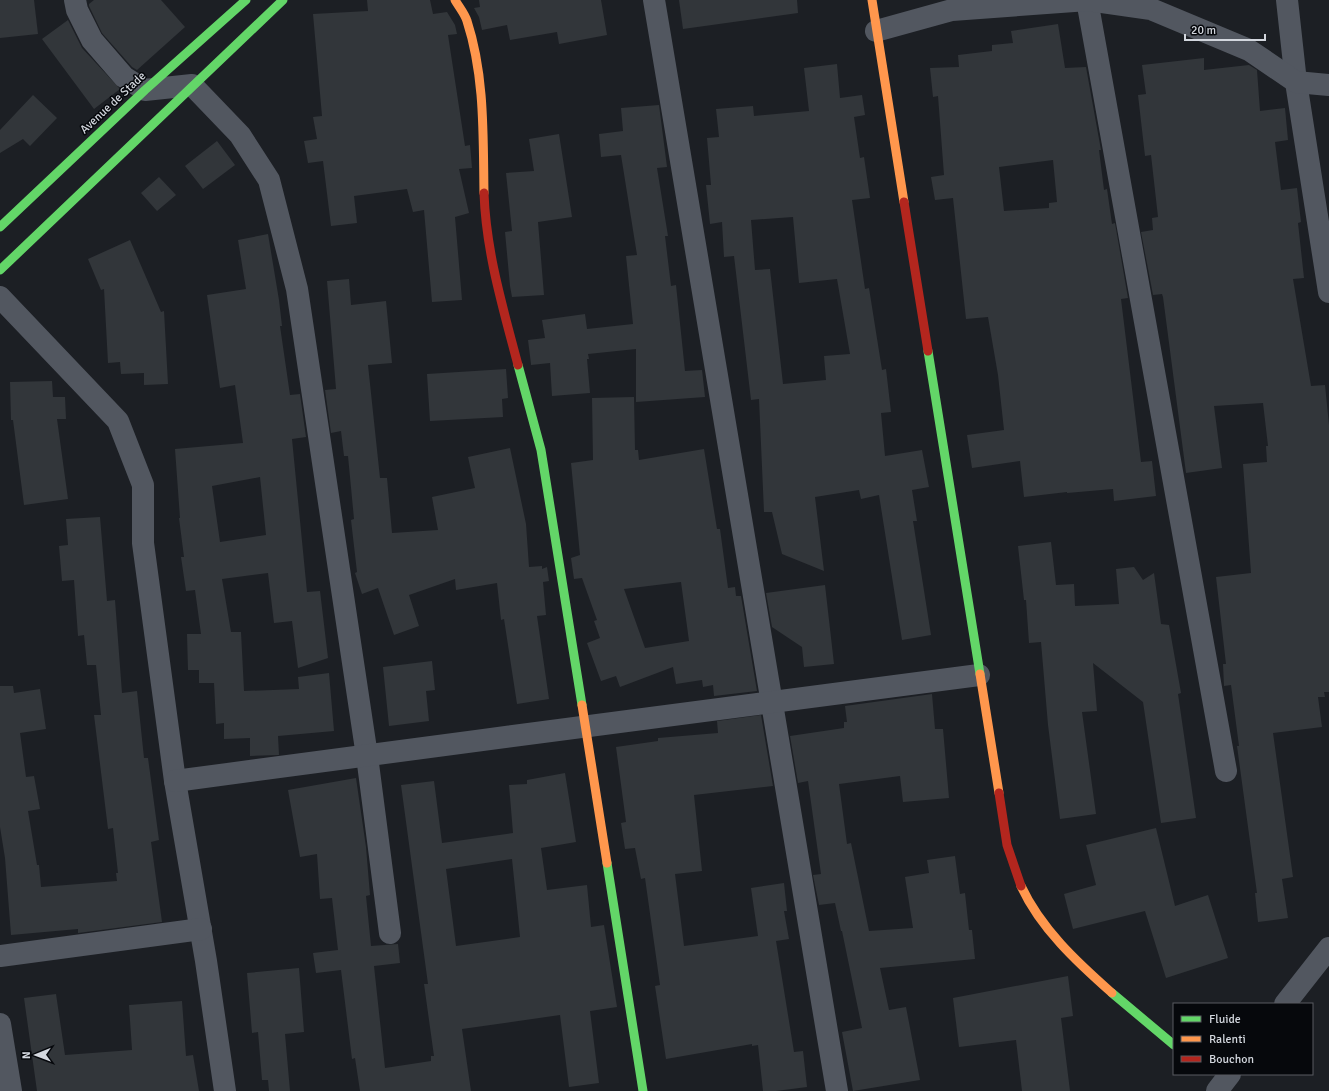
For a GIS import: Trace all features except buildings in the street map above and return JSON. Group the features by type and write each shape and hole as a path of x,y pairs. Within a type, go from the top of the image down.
{"street":[{"path":"75,0 77,10 92,40 124,77 145,90 192,85"},
{"name":"Avenue de Stade","path":"0,227 145,90 246,0"},
{"path":"0,270 192,85 283,0"},
{"path":"455,0 467,20 477,64 483,113 485,222 497,288 541,450 643,1091"},
{"path":"654,0 837,1091"},
{"path":"872,0 1007,845 1023,891 1048,929 1078,964 1173,1043"},
{"path":"876,30 952,10 1088,0 1151,9 1249,50 1296,82 1329,85"},
{"path":"1088,0 1226,771"},
{"path":"1287,0 1296,82 1329,292"},
{"path":"192,85 240,135 269,180 284,233 297,289 367,756 390,934"},
{"path":"0,297 118,420 143,484 143,543 175,781 201,929 225,1091"},
{"path":"175,781 584,727 771,700 979,675"},
{"path":"0,956 201,929"},
{"path":"1286,1003 1329,948"},
{"path":"0,1024 11,1091"}],"traffic: fast":[{"path":"0,227 145,90 246,0"},
{"path":"0,270 283,0"},
{"path":"928,351 980,674"},
{"path":"518,365 541,450 582,705"},
{"path":"607,863 643,1091"},
{"path":"1112,993 1173,1044"}],"traffic: slow":[{"path":"455,0 467,21 477,63 482,106 484,193"},
{"path":"872,0 904,202"},
{"path":"980,674 999,793"},
{"path":"582,705 607,863"},
{"path":"1021,886 1029,902 1049,931 1073,957 1112,993"}],"traffic: jam":[{"path":"484,193 488,237 496,280 518,365"},
{"path":"904,202 928,351"},
{"path":"999,793 1007,845 1021,886"}]}
